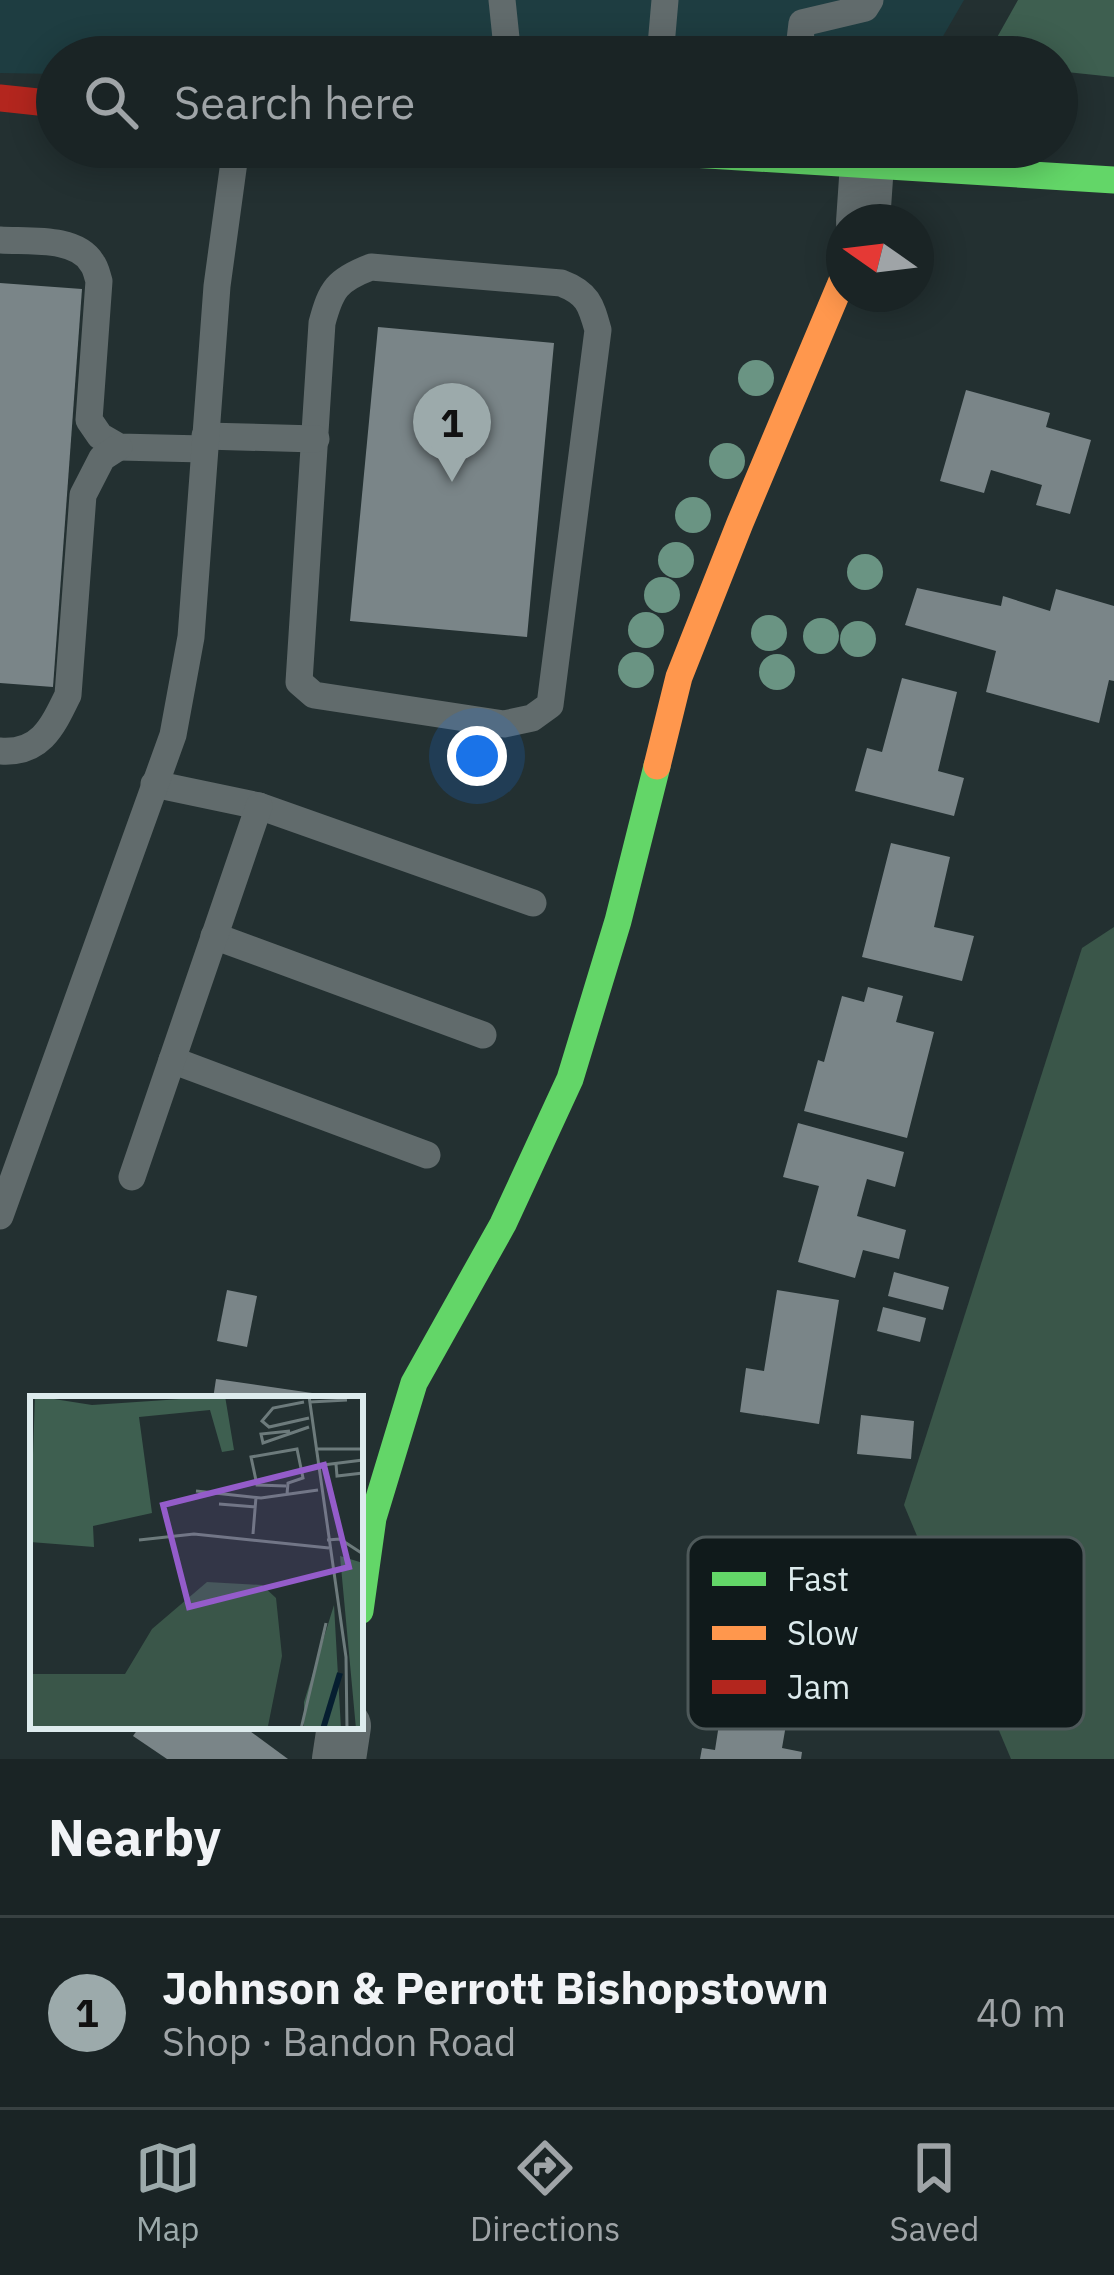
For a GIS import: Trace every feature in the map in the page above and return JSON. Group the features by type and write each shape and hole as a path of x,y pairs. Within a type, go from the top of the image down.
{"street":[{"path":"0,98 36,102"},
{"path":"864,204 866,168"},
{"path":"928,168 1114,180"},
{"path":"363,1590 373,1518 414,1383 503,1224 570,1079 618,921 679,677 829,312"},
{"path":"339,1759 344,1729"}],"lane":[{"path":"502,0 506,36"},
{"path":"662,36 665,0"},
{"path":"800,36 802,23 865,8 870,0"},
{"path":"0,1216 173,735 191,637 217,286 233,168"},
{"path":"0,240 68,245 92,262 99,281 89,420 100,436 119,447"},
{"path":"370,267 562,283 578,289 591,305 598,330 550,705 532,718 504,724 314,695 299,682 316,439 322,323 330,294 348,276 370,267"},
{"path":"0,751 19,752 34,746 68,695 83,495 102,458 119,447 316,439"},
{"path":"154,784 259,806 533,903"},
{"path":"132,1178 259,806"},
{"path":"214,936 483,1035"},
{"path":"172,1060 427,1155"}],"shaded area":[{"path":"0,0 964,0 943,36 36,36 36,74 0,73"}],"green space":[{"path":"1018,0 1114,0 1114,77 1078,73 1078,36 998,36"},
{"path":"1114,927 1114,1759 1011,1759 998,1729 1084,1729 1084,1537 917,1537 904,1505 1082,948"}],"building":[{"path":"0,283 82,289 53,687 0,683"},
{"path":"378,327 554,343 527,637 350,621"},
{"path":"966,390 1050,413 1046,427 1091,440 1070,514 1036,505 1042,485 991,470 984,493 940,481"},
{"path":"917,588 1001,606 1003,596 1050,611 1056,589 1114,606 1114,681 1109,680 1099,723 986,692 996,651 905,625"},
{"path":"902,678 957,692 938,771 964,778 954,816 855,791 867,748 882,752"},
{"path":"891,843 950,857 934,927 974,936 962,981 862,957"},
{"path":"868,987 903,996 896,1022 934,1032 907,1138 804,1111 818,1060 824,1062 842,996 864,1002"},
{"path":"798,1123 904,1152 895,1187 867,1179 857,1216 906,1230 899,1259 863,1250 855,1278 798,1262 819,1186 783,1177"},
{"path":"894,1272 949,1287 943,1310 888,1296"},
{"path":"227,1290 257,1296 247,1347 217,1341"},
{"path":"777,1290 839,1300 819,1424 740,1412 746,1368 764,1371"},
{"path":"883,1307 926,1318 920,1342 877,1331"},
{"path":"216,1379 319,1394 319,1396 213,1396"},
{"path":"861,1415 914,1421 911,1459 857,1454"},
{"path":"138,1729 247,1729 288,1759 167,1759 133,1736"},
{"path":"718,1729 785,1729 782,1748 802,1752 801,1759 700,1759 702,1748 715,1750"}],"traffic: fast":[{"path":"919,168 1114,180"},
{"path":"363,1590 373,1518 414,1383 503,1224 570,1079 618,921 657,766"}],"traffic: slow":[{"path":"657,766 679,677 829,312"}],"traffic: jam":[{"path":"0,98 36,102"}],"place":[{"name":"Johnson & Perrott Bishopstown","path":"452,482"}]}
